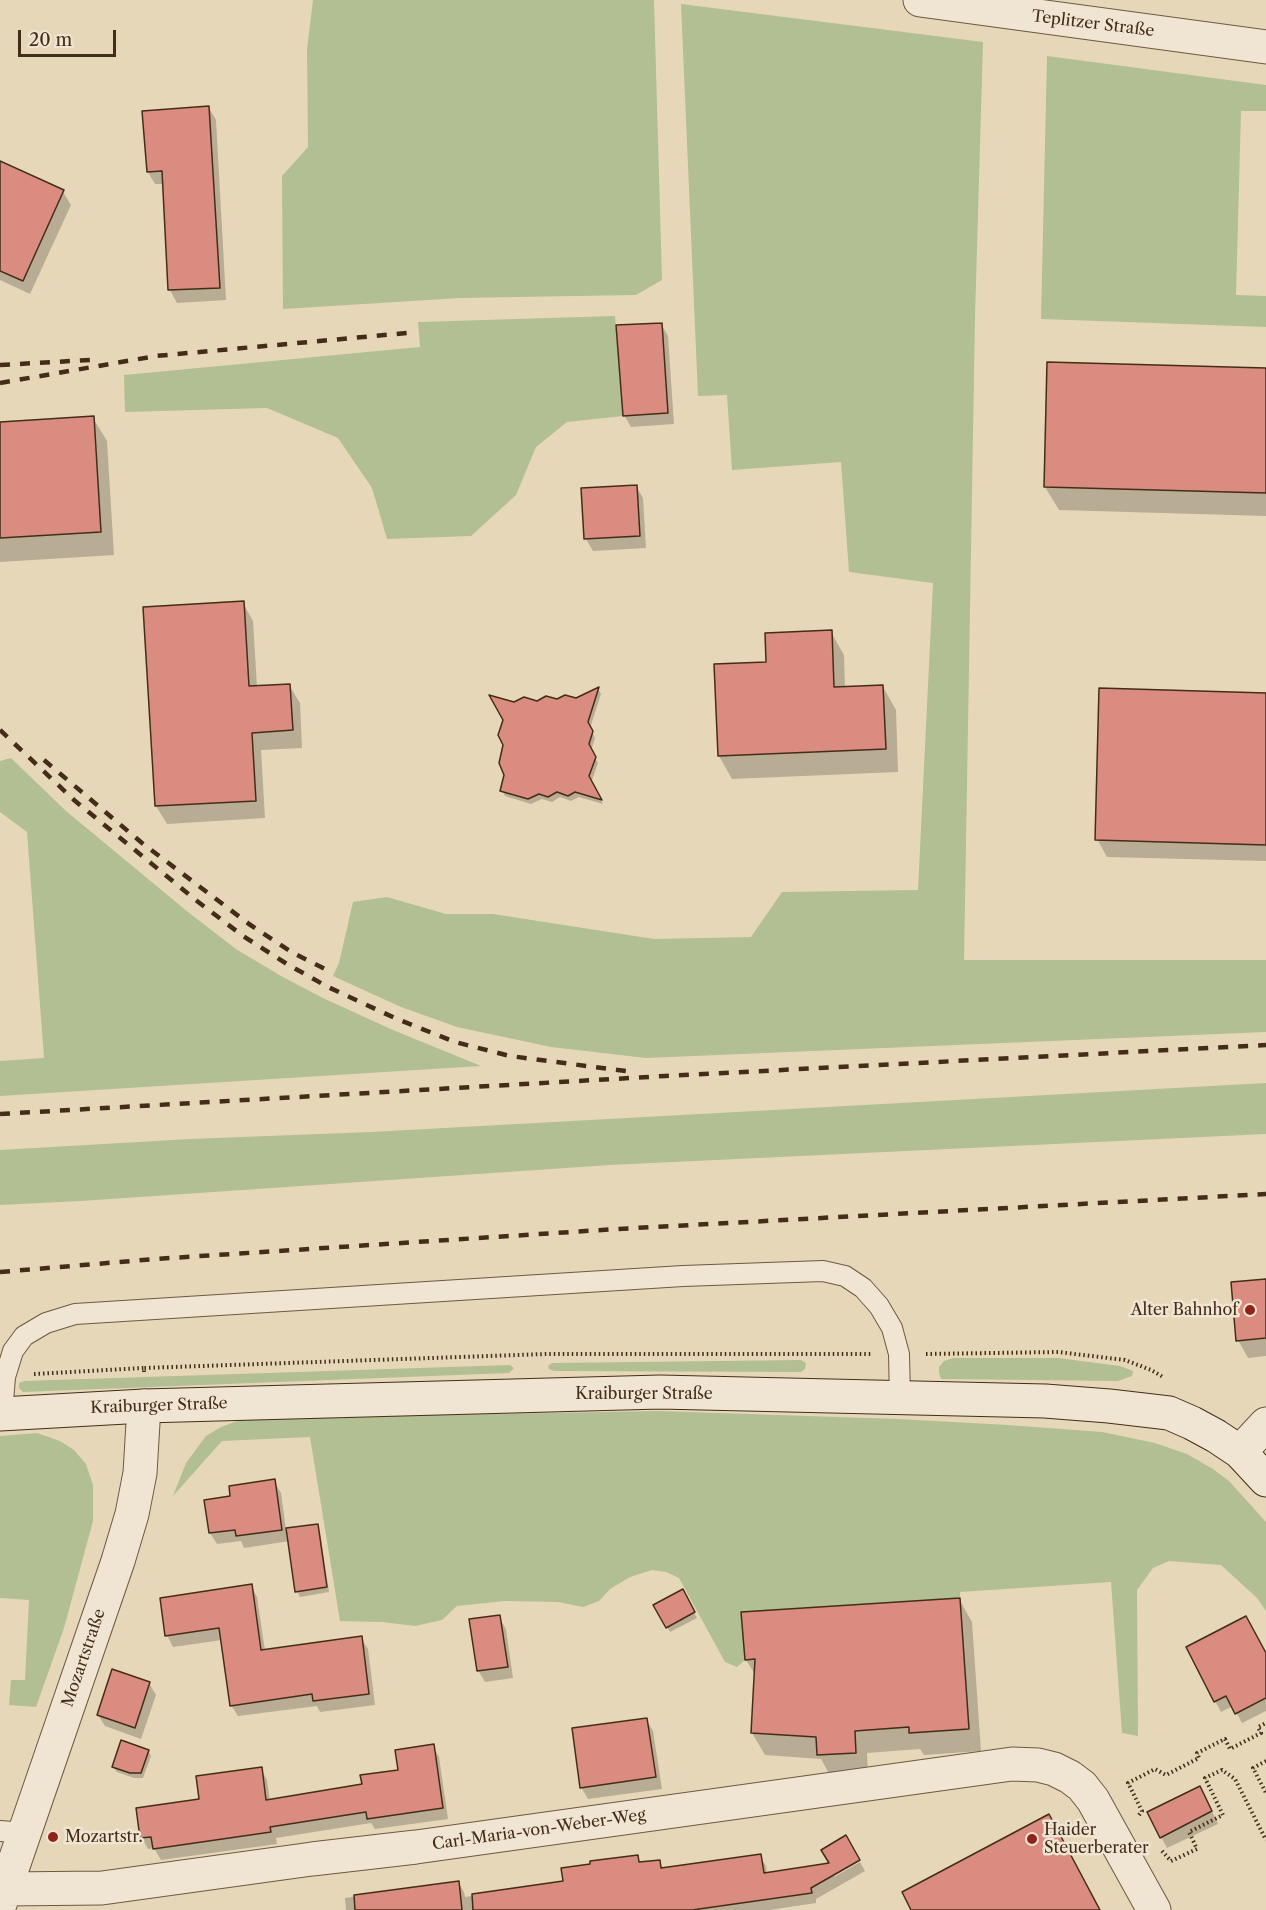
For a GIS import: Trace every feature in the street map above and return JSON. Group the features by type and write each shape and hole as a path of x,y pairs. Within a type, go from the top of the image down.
{"street":[{"name":"Teplitzer Straße","path":"920,0 1266,47"},
{"name":"Kraiburger Straße","path":"1,1414 144,1406 660,1392 1045,1401 1168,1413 1192,1423 1240,1452 1266,1480"},
{"name":"Mozartstraße","path":"2,1897 12,1832 118,1561 132,1514 140,1473 144,1406"},
{"path":"1240,1452 1266,1424"},
{"name":"Carl-Maria-von-Weber-Weg","path":"2,1897 102,1888 439,1844 1012,1764 1038,1765 1054,1769 1082,1786 1093,1800 1154,1910"}],"lane":[{"path":"1,1414 5,1377 13,1351 24,1336 45,1323 75,1314 659,1277 823,1271 845,1276 863,1288 879,1306 891,1328 899,1354 900,1398"}],"path":[{"path":"5,1377 144,1368"},
{"path":"1144,1824 1138,1814 1142,1811 1128,1783 1155,1769 1166,1774 1199,1758 1197,1753 1225,1739 1230,1749 1261,1733 1258,1726 1266,1723"},
{"path":"1266,1761 1253,1768 1266,1793"},
{"path":"1156,1845 1171,1861 1197,1848 1189,1832 1224,1815 1205,1778 1222,1770 1235,1779 1266,1840"}],"green space":[{"path":"313,0 654,0 662,280 636,295 460,298 283,309 282,176 308,147 307,49"},
{"path":"681,4 983,42 975,317 964,960 1266,960 1266,1032 646,1058 551,1047 457,1027 401,1007 333,976 339,963 353,902 387,897 446,914 493,914 654,939 751,937 782,892 918,890 933,583 849,572 841,462 732,470 727,395 698,396"},
{"path":"1047,56 1266,85 1266,111 1241,111 1236,295 1266,296 1266,327 1041,319"},
{"path":"615,316 623,416 567,422 536,447 516,495 471,536 387,539 372,488 338,438 267,408 125,412 124,375 420,347 418,322"},
{"path":"11,758 66,811 236,949 323,998 481,1066 0,1096 0,1061 44,1058 27,832 0,812 0,761"},
{"path":"1266,1083 1266,1134 610,1165 0,1205 0,1150"},
{"path":"953,1358 1058,1358 1120,1366 1133,1371 1132,1376 1118,1381 941,1379 939,1367 944,1361"},
{"path":"801,1360 806,1363 805,1369 801,1372 554,1371 548,1366 552,1363"},
{"path":"510,1365 514,1368 509,1373 23,1392 19,1388 19,1383 24,1381"},
{"path":"658,1411 1008,1425 1102,1432 1155,1443 1187,1454 1213,1469 1229,1481 1266,1522 1266,1611 1257,1598 1221,1565 1169,1561 1153,1568 1137,1590 1138,1736 1122,1733 1111,1582 960,1592 960,1598 742,1612 745,1660 737,1667 725,1662 679,1578 666,1572 652,1570 630,1577 610,1589 599,1601 583,1607 558,1602 505,1601 457,1606 442,1620 415,1626 340,1621 310,1437 222,1441 173,1496 186,1463 206,1436 240,1420"},
{"path":"37,1433 60,1441 74,1450 86,1464 93,1485 93,1521 64,1628 36,1707 9,1705 11,1680 25,1680 29,1600 0,1598 0,1436"}],"building":[{"path":"209,106 220,288 168,290 162,171 147,172 142,111"},
{"path":"0,161 64,190 23,281 0,271"},
{"path":"662,323 668,413 623,416 616,325"},
{"path":"1047,362 1266,368 1266,493 1044,487"},
{"path":"94,416 101,532 0,538 0,422"},
{"path":"637,485 640,536 584,539 581,488"},
{"path":"244,601 249,686 290,684 293,730 252,733 256,801 155,806 143,607"},
{"path":"832,630 834,687 883,685 886,749 718,756 714,664 766,662 765,633"},
{"path":"599,687 588,722 593,731 589,744 596,757 589,776 602,800 575,792 568,796 557,792 548,797 539,794 528,799 500,791 504,775 499,763 503,745 498,735 503,720 489,695 514,702 524,697 537,701 546,696 557,699 565,695 576,698"},
{"path":"1099,688 1266,693 1266,845 1095,840"},
{"name":"Alter Bahnhof","path":"1266,1279 1266,1338 1236,1341 1231,1282"},
{"path":"275,1479 282,1530 236,1536 235,1530 209,1533 204,1500 230,1496 229,1486"},
{"path":"318,1524 327,1587 295,1592 286,1528"},
{"path":"252,1584 261,1650 362,1636 369,1694 313,1701 312,1694 230,1706 219,1628 165,1636 160,1598"},
{"path":"683,1589 695,1612 666,1628 653,1605"},
{"path":"960,1598 969,1729 909,1733 909,1727 855,1731 856,1753 817,1755 816,1737 751,1733 755,1659 745,1660 741,1612"},
{"path":"500,1615 508,1667 477,1671 469,1619"},
{"path":"1246,1616 1266,1653 1266,1698 1235,1714 1226,1696 1214,1702 1186,1647"},
{"path":"112,1669 150,1682 135,1728 97,1715"},
{"path":"647,1718 656,1777 580,1788 572,1728"},
{"path":"121,1740 149,1750 141,1773 130,1773 112,1767"},
{"path":"434,1744 443,1808 367,1819 366,1812 270,1827 271,1832 153,1849 151,1837 140,1838 136,1808 199,1799 196,1776 262,1767 266,1800 362,1784 360,1775 398,1770 395,1750"},
{"path":"1200,1786 1212,1811 1160,1838 1147,1812"},
{"name":"Haider Steuerberater","path":"1049,1814 1100,1910 911,1910 902,1892"},
{"path":"846,1835 860,1860 811,1888 812,1893 692,1910 473,1910 472,1894 563,1881 561,1868 590,1864 590,1861 638,1855 639,1862 660,1860 661,1868 761,1854 764,1873 829,1863 821,1850"},
{"path":"459,1881 462,1910 355,1910 354,1895"}],"railway":[{"path":"0,383 156,356 407,333"},
{"path":"0,365 90,360"},
{"path":"0,730 74,800 197,901 243,936 328,987 397,1019 455,1042 510,1056 633,1072"},
{"path":"44,760 142,843 249,924 293,953 325,969"},
{"path":"0,1114 1266,1045"},
{"path":"0,1272 155,1259 617,1229 1266,1194"}],"place":[{"name":"Alter Bahnhof","path":"1250,1310"},
{"name":"Mozartstr.","path":"53,1837"},
{"name":"Haider Steuerberater","path":"1032,1839"}]}
